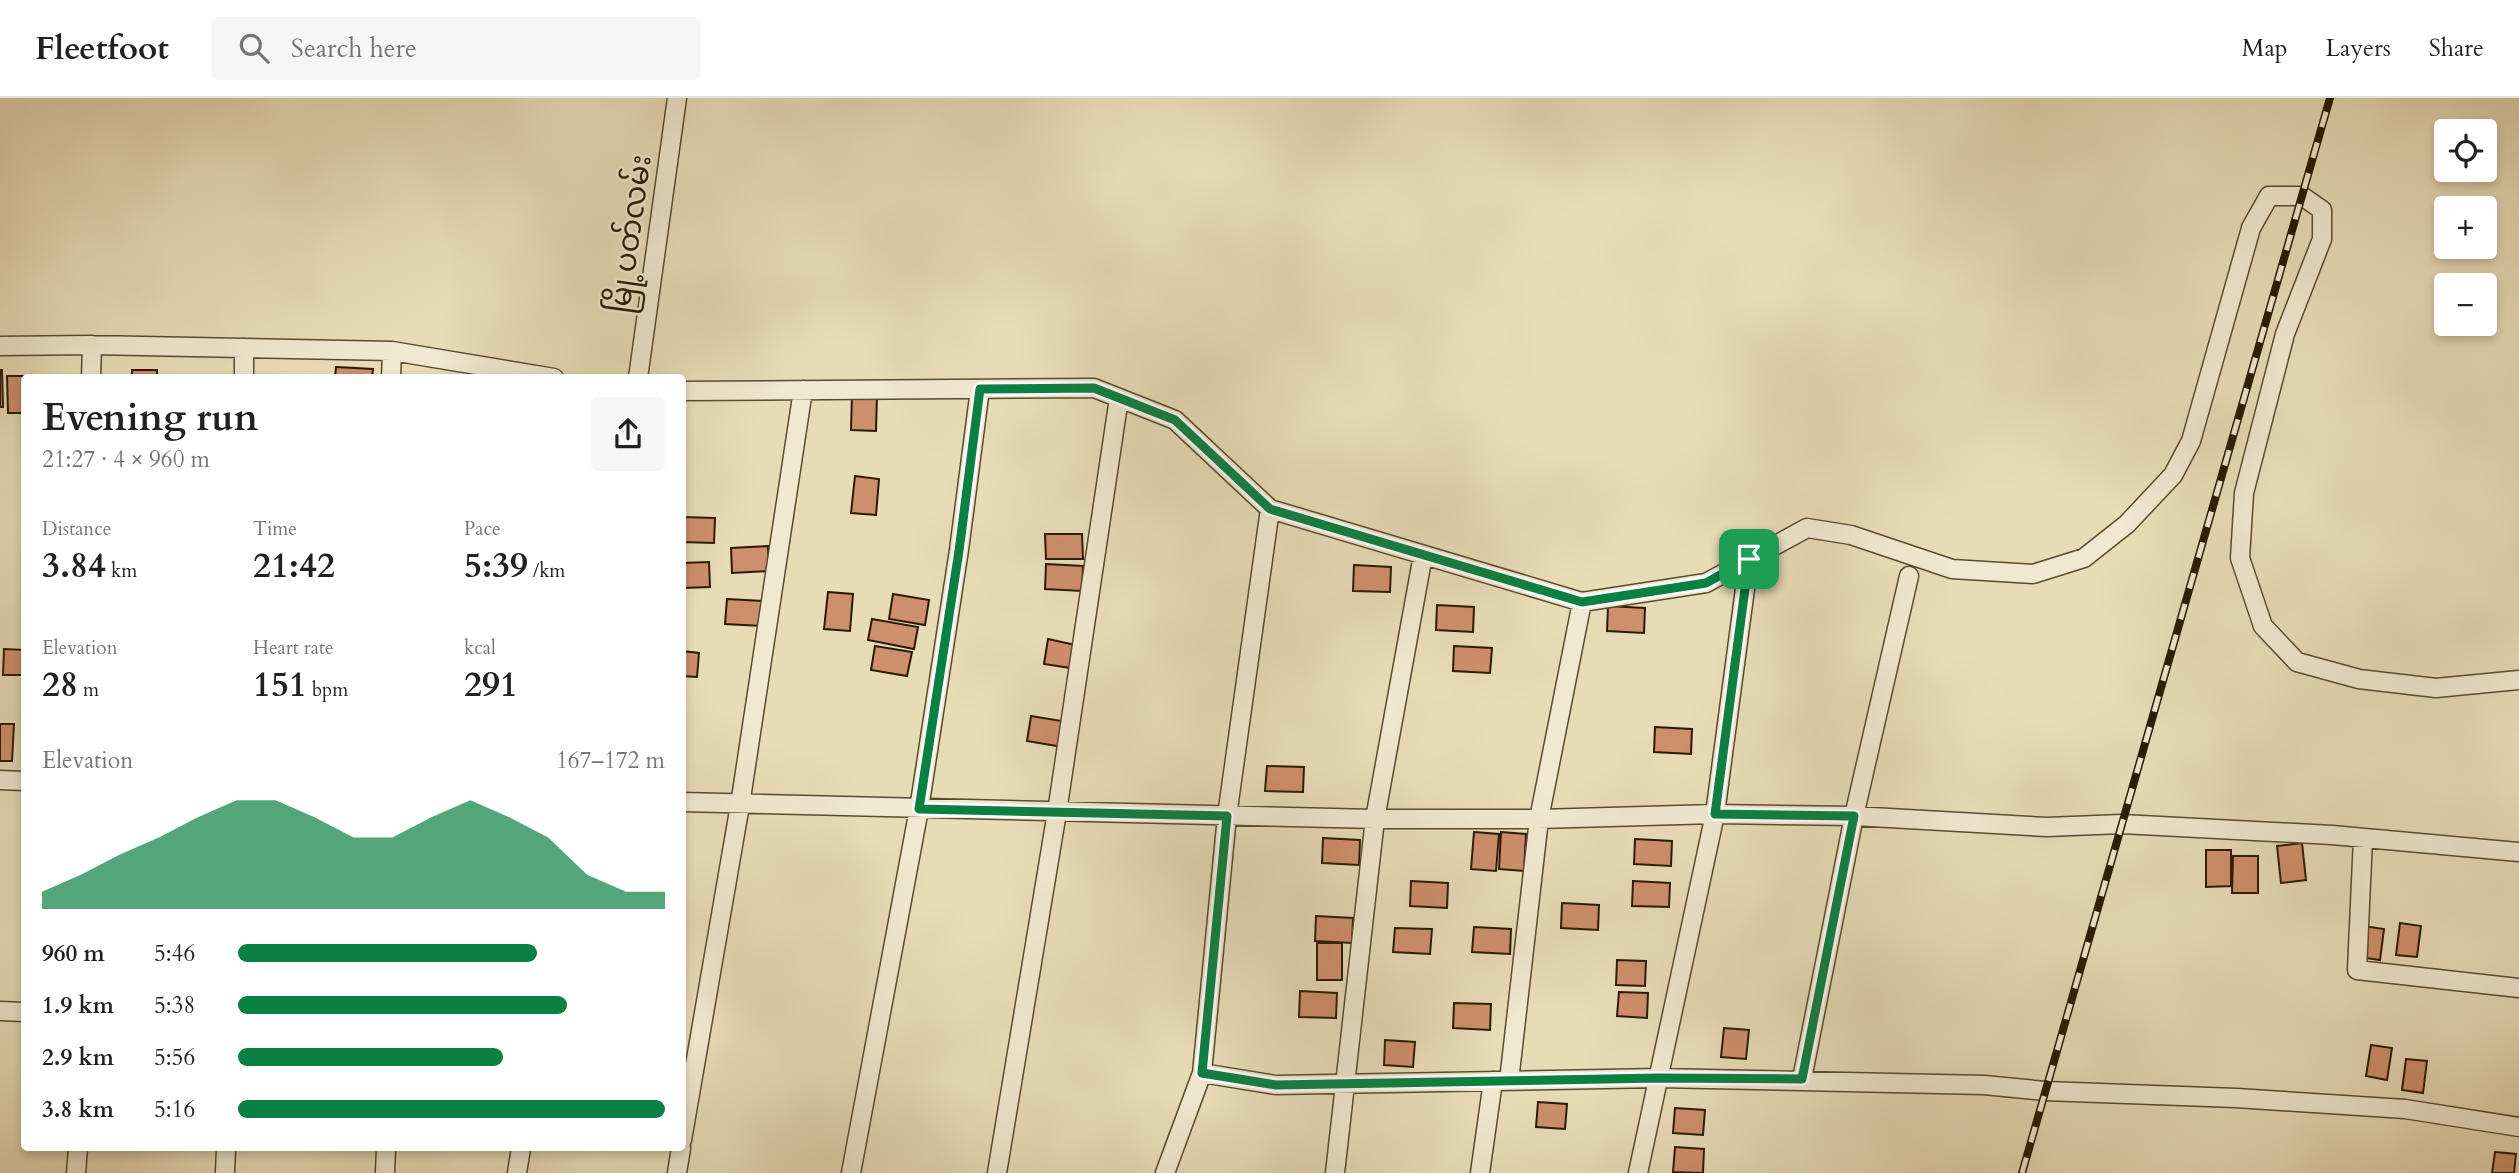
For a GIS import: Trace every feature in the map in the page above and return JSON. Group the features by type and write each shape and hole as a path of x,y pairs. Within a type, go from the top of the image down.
{"street":[{"name":"မြို့ပတ်လမ်း","path":"639,374 677,98"},
{"path":"686,391 1094,388 1175,420 1270,509 1582,602 1706,583 1807,528 1851,535 1952,569 2033,574 2084,558 2127,524 2173,475 2191,441 2251,228 2269,196 2302,196 2322,209 2322,239 2285,334 2244,493 2240,558 2263,626 2297,662 2359,679 2436,688 2519,680"},
{"path":"0,346 92,345 392,351 530,374"},
{"path":"91,374 92,345"},
{"path":"244,348 244,374"},
{"path":"391,374 392,351"},
{"path":"850,1173 919,809 959,551 980,389"},
{"path":"686,1117 740,805 803,390"},
{"path":"998,1173 1057,812 1119,398"},
{"path":"1165,1173 1202,1073 1227,816 1270,509"},
{"path":"1335,1173 1375,819 1423,555"},
{"path":"1638,1173 1715,814 1749,559"},
{"path":"1802,1079 1854,816 1909,576"},
{"path":"1480,1173 1501,1081 1539,819 1582,602"},
{"path":"0,780 21,781"},
{"path":"686,802 1375,819 1539,819 1715,814 1854,816 2047,827 2122,824 2363,838 2519,852"},
{"path":"2363,838 2357,970 2519,988"},
{"path":"0,1011 21,1012"},
{"path":"1202,1073 1276,1085 1659,1078 1984,1085 2045,1091 2236,1098 2405,1109 2519,1127"},
{"path":"76,1173 78,1151"},
{"path":"225,1173 226,1151"},
{"path":"385,1173 386,1151"},
{"path":"517,1173 521,1151"},
{"path":"677,1173 681,1151"}],"building":[{"path":"336,367 373,369 372,374 335,374"},
{"path":"2,370 3,407 0,407"},
{"path":"132,370 157,370 157,374 132,374"},
{"path":"7,376 21,376 21,413 8,413"},
{"path":"852,393 877,394 876,431 851,430"},
{"path":"855,476 879,479 876,515 851,513"},
{"path":"686,517 715,518 714,543 686,542"},
{"path":"1045,534 1082,534 1083,559 1046,559"},
{"path":"768,546 769,571 732,573 731,548"},
{"path":"709,562 710,587 686,588 686,563"},
{"path":"1046,564 1083,566 1082,591 1045,589"},
{"path":"1354,565 1391,567 1390,592 1353,591"},
{"path":"828,592 853,594 850,631 824,629"},
{"path":"893,594 929,600 925,625 889,619"},
{"path":"727,599 764,601 762,626 725,624"},
{"path":"1437,605 1474,607 1473,632 1436,630"},
{"path":"1608,606 1645,608 1644,633 1607,631"},
{"path":"872,619 918,627 914,649 868,640"},
{"path":"1048,639 1080,646 1077,669 1044,664"},
{"path":"875,646 912,652 907,676 871,670"},
{"path":"1454,646 1492,648 1490,673 1453,671"},
{"path":"4,649 21,650 21,675 3,675"},
{"path":"686,651 699,653 697,677 686,676"},
{"path":"1031,716 1068,722 1063,747 1027,741"},
{"path":"0,724 14,724 12,761 0,761"},
{"path":"1655,727 1692,729 1691,754 1654,752"},
{"path":"1267,766 1304,767 1303,792 1265,791"},
{"path":"1474,832 1499,834 1496,871 1471,869"},
{"path":"1501,832 1526,834 1524,871 1499,869"},
{"path":"1323,838 1360,840 1359,865 1322,863"},
{"path":"1635,839 1672,841 1671,866 1634,864"},
{"path":"2302,843 2306,880 2281,883 2277,846"},
{"path":"2206,850 2231,850 2231,886 2206,887"},
{"path":"2233,856 2258,856 2258,893 2232,893"},
{"path":"1411,881 1448,883 1447,908 1410,906"},
{"path":"1633,881 1670,883 1669,907 1632,906"},
{"path":"1562,903 1599,905 1598,930 1561,928"},
{"path":"1316,916 1353,918 1352,943 1315,941"},
{"path":"2400,923 2421,926 2417,957 2396,955"},
{"path":"2363,926 2384,929 2380,960 2359,957"},
{"path":"1474,927 1511,929 1510,954 1472,952"},
{"path":"1395,928 1432,929 1430,954 1393,952"},
{"path":"1317,943 1342,943 1342,980 1317,980"},
{"path":"1617,960 1646,961 1645,986 1616,985"},
{"path":"1300,991 1337,993 1336,1018 1299,1017"},
{"path":"1619,992 1648,993 1647,1018 1617,1016"},
{"path":"1454,1003 1491,1004 1490,1030 1453,1028"},
{"path":"1724,1028 1749,1030 1746,1059 1721,1057"},
{"path":"1385,1040 1415,1042 1413,1067 1384,1065"},
{"path":"2371,1045 2392,1048 2387,1080 2366,1076"},
{"path":"2406,1059 2427,1061 2423,1093 2402,1090"},
{"path":"1538,1102 1567,1104 1565,1129 1536,1127"},
{"path":"1675,1108 1705,1110 1703,1135 1673,1133"},
{"path":"1675,1147 1704,1149 1703,1173 1673,1172"},
{"path":"2495,1152 2516,1154 2514,1173 2492,1173"}],"railway":[{"path":"2022,1173 2330,98"}],"route":[{"path":"1094,388 1175,420 1270,509 1582,602 1706,583 1749,559 1715,814 1854,816 1802,1079 1659,1078 1276,1085 1202,1073 1227,816 919,809 959,551 980,389 1094,388"}]}
